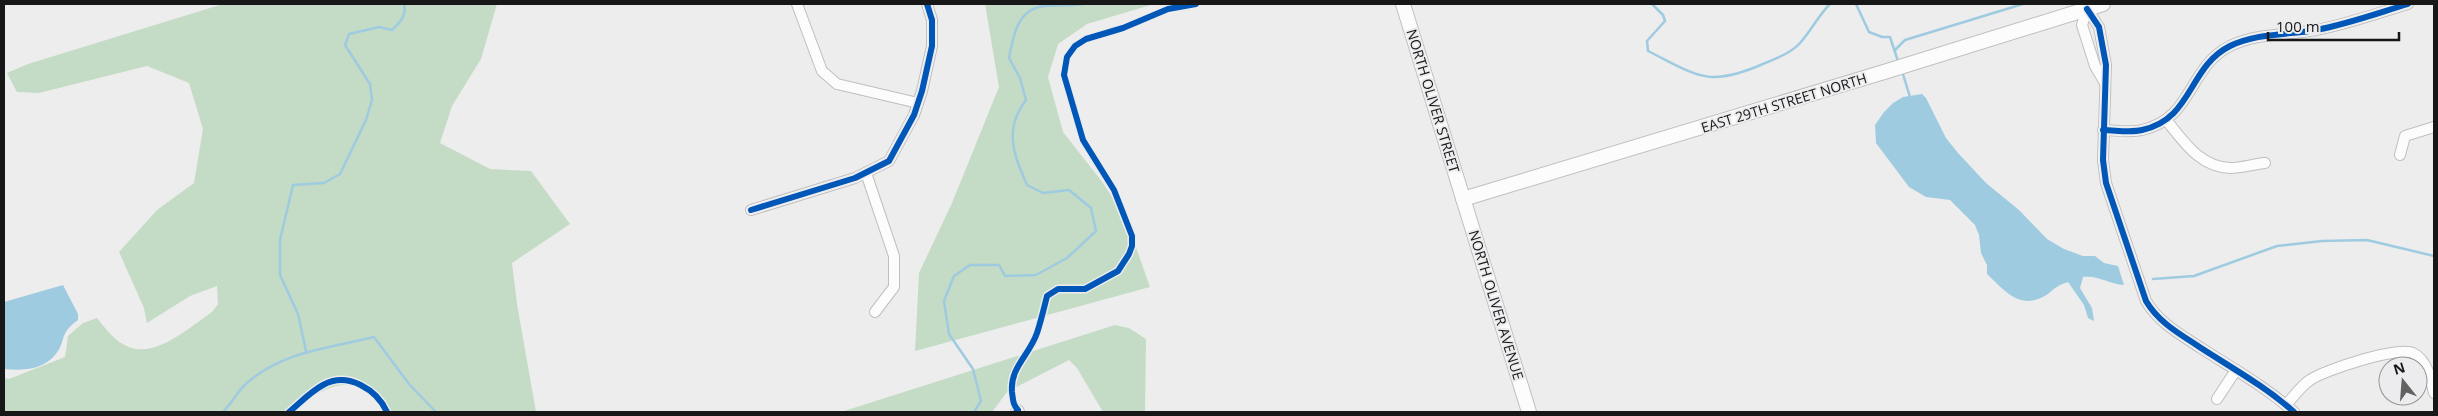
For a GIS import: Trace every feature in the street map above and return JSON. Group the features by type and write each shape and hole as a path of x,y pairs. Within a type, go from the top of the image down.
{"main road":[{"name":"NORTH OLIVER STREET","path":"1403,4 1463,199"},
{"name":"EAST 29TH STREET NORTH","path":"1463,199 2103,4"},
{"name":"NORTH OLIVER AVENUE","path":"1463,199 1528,412"}],"street":[{"path":"797,4 822,71 837,84 918,103"},
{"path":"751,210 866,173 888,161 914,115 918,103 932,46 932,20 927,4"},
{"path":"2103,130 2139,130 2166,120 2179,108 2214,57 2230,46 2250,38 2341,24 2408,4"},
{"path":"2086,9 2082,25 2095,66 2105,84"},
{"path":"2086,9 2096,20 2104,43 2106,96 2103,160 2106,183 2146,301 2153,314 2166,325 2236,370 2290,409 2309,380 2340,367 2397,351 2412,353 2422,360 2430,376 2434,393"},
{"path":"2166,120 2198,157 2214,166 2232,168 2265,163"},
{"path":"2400,155 2405,136 2434,127"},
{"path":"866,173 894,256 894,287 875,312"},
{"path":"2216,399 2236,370"}],"green space":[{"path":"223,4 497,4 481,59 452,106 440,143 490,169 531,171 570,224 512,263 517,304 536,412 385,412 362,389 350,385 338,386 327,390 288,412 4,412 4,378 9,379 65,357 68,336 83,323 97,318 111,335 124,345 139,349 150,348 161,345 183,333 212,312 218,304 217,286 190,296 147,323 144,308 119,252 157,210 194,183 203,129 189,83 147,66 39,93 17,92 7,73 28,64"},
{"path":"985,4 1154,4 1087,24 1058,44 1048,77 1063,132 1103,183 1126,219 1150,287 915,351 919,273 952,203 999,87"},
{"path":"1115,325 1129,328 1146,339 1145,412 1103,412 1077,368 1069,360 1007,392 992,412 841,412"}],"water":[{"path":"1922,94 1926,98 1946,138 1958,153 1986,183 2019,210 2047,239 2064,249 2083,256 2095,256 2104,263 2118,266 2124,285 2094,277 2083,277 2080,288 2092,308 2094,321 2088,318 2084,305 2068,282 2038,299 2030,301 2022,300 2007,293 1987,274 1987,265 1981,253 1979,235 1975,225 1950,200 1926,197 1909,187 1876,143 1875,125 1893,103 1903,97"},
{"path":"63,285 78,314 78,320 68,329 59,350 50,360 38,367 18,370 4,369 4,302"}],"waterway":[{"path":"306,351 298,314 280,275 280,240 293,185 324,183 340,174 366,120 372,100 370,84 345,45 349,34 379,27 392,30 404,15 404,4"},
{"path":"974,412 981,401 973,369 949,334 944,301 954,276 970,265 999,265 1005,276 1036,275 1067,258 1096,231 1091,208 1069,190 1043,193 1027,185 1018,163 1013,142 1015,122 1026,100 1020,78 1009,58 1012,41 1018,25 1022,18 1035,8 1084,4"},
{"path":"1652,4 1663,15 1665,21 1647,41 1648,51 1692,72 1716,77 1729,76 1744,71 1778,58 1792,50 1804,38 1830,4"},
{"path":"1856,4 1869,32 1882,37 1890,37 1898,61"},
{"path":"1895,50 1905,40 2023,4"},
{"path":"1902,71 1910,97"},
{"path":"2153,279 2194,276 2277,246 2322,241 2367,240 2434,256"},
{"path":"223,412 244,385 277,363 308,352 374,337 409,384 436,412"}],"cycle path":[{"path":"751,210 855,178 889,161 914,115 922,91 932,46 932,20 927,4"},
{"path":"1016,412 1018,410 1014,404 1012,392 1014,375 1034,341 1047,296 1058,289 1085,289 1118,271 1132,246 1132,236 1114,190 1083,140 1064,75 1067,57 1075,46 1086,39 1123,28 1168,9 1196,4"},
{"path":"2103,130 2137,131 2159,124 2181,104 2206,66 2216,55 2230,46 2250,39 2328,28 2408,4"},
{"path":"2087,9 2099,27 2106,65 2103,160 2106,183 2146,301 2157,316 2170,328 2260,386 2294,412"},
{"path":"289,412 318,388 333,381 342,380 361,385 369,390 387,412"}]}
